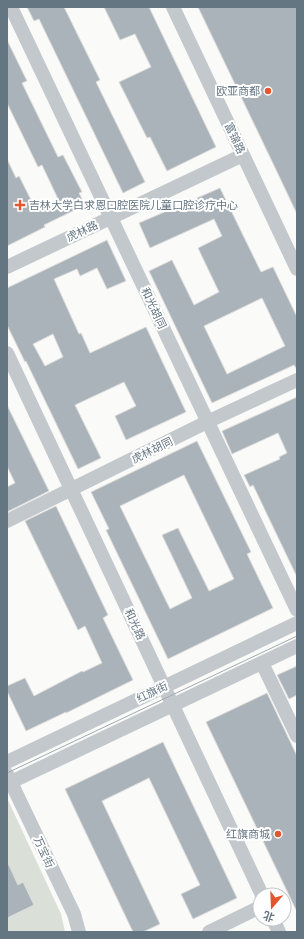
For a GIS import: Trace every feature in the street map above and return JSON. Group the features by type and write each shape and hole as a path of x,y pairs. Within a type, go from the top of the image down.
{"street":[{"name":"和光胡同","path":"11,7 112,217 207,422 297,610"},
{"name":"富锦路","path":"173,7 297,269"},
{"name":"虎林路","path":"7,266 243,155"},
{"name":"和光路","path":"7,353 258,887"},
{"name":"虎林胡同","path":"7,521 207,422 297,380"},
{"name":"红旗街","path":"7,762 297,623"},
{"name":"红旗街","path":"9,778 173,705 297,646"},
{"path":"262,663 297,736"},
{"name":"万宝街","path":"9,778 74,914 79,932"},
{"path":"209,932 252,911"}],"shaded area":[{"path":"7,798 61,914 65,932 7,932"}],"building":[{"path":"27,7 64,7 100,80 96,82 145,182 123,193 39,19 34,21"},
{"path":"104,7 149,7 216,147 167,171 150,137 147,138 119,82 151,67 135,34 120,40"},
{"name":"欧亚商都","path":"198,7 297,7 297,214 279,176"},
{"path":"7,40 27,81 22,83 58,157 63,155 82,192 79,193 85,205 44,225 45,227 7,246 7,159 16,178 19,176 37,212 59,201 42,165 38,167 7,103"},
{"path":"220,188 261,272 273,267 297,317 297,370 294,365 212,403 149,271 172,260 194,305 219,292 198,248 222,236 214,219 150,248 139,223","holes":["262,298 285,346 227,374 204,326"]},
{"path":"107,240 126,281 107,289 97,268 80,276 77,269 54,279 79,334 81,333 90,353 146,327 186,412 126,440 115,416 136,406 124,382 75,405 101,458 78,469 7,325 7,288","holes":["53,334 63,357 45,366 33,344"]},
{"path":"297,397 297,577 253,485 250,487 244,475 280,459 279,457 287,453 278,433 232,454 222,431"},
{"path":"7,405 49,491 7,512 7,487 15,483 7,466"},
{"path":"197,441 251,552 247,554 273,608 168,659 106,530 109,529 91,492","holes":["184,475 234,579 209,591 178,528 162,535 192,598 170,609 120,506"]},
{"path":"56,506 108,615 103,618 133,680 26,731 7,691 7,686 25,678 34,696 82,671 83,672 102,663 85,626 78,630 25,521"},
{"path":"297,666 297,695 289,699 277,675"},
{"name":"红旗商城","path":"267,693 297,756 297,912 292,902 292,887 285,887 206,722"},
{"path":"163,742 237,898 193,919 181,894 200,885 149,778 102,801 160,924 143,932 133,932 65,789"},
{"path":"7,861 18,885 23,882 34,905 7,918"}],"tram line":[{"path":"7,773 297,636"}],"place":[{"name":"欧亚商都","path":"268,91"},
{"name":"吉林大学白求恩口腔医院儿童口腔诊疗中心","path":"20,205"},
{"name":"红旗商城","path":"278,834"}]}
